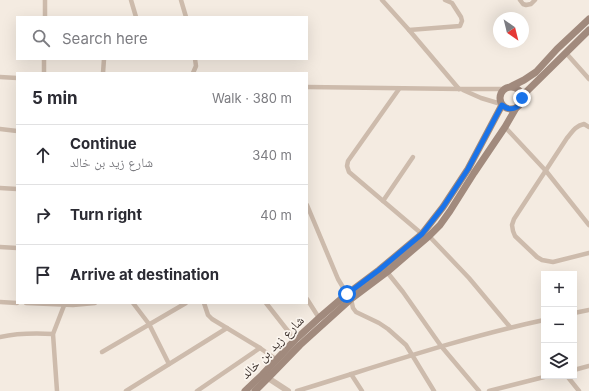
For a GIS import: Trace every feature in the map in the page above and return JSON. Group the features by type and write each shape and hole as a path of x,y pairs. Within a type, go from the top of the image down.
{"main road":[{"path":"512,86 519,89 522,96 521,102 516,108 509,109 502,104 500,96 502,90 524,80 536,72 557,49 589,19"},
{"path":"522,96 589,30"},
{"name":"شارع زيد بن خالد","path":"244,391 319,318 386,272 425,235 468,169 502,104"},
{"name":"شارع زيد بن خالد","path":"255,391 349,296 379,270 440,225 516,108"}],"street":[{"path":"44,16 45,0"},
{"path":"131,0 136,16"},
{"path":"181,0 186,16"},
{"path":"409,30 460,26 462,21 461,17 452,4 445,0"},
{"path":"520,0 526,5 531,4 535,0"},
{"path":"384,1 460,89 481,98 502,104"},
{"path":"566,53 589,79"},
{"path":"44,60 44,72"},
{"path":"103,72 104,60"},
{"path":"193,72 196,66 194,60"},
{"path":"0,76 16,78"},
{"path":"308,87 460,89 504,88"},
{"path":"399,88 348,161 348,172 425,235 469,278 510,327"},
{"path":"589,127 584,124 576,127 566,138 514,219 512,225 515,236 537,257 547,261 558,261 589,253"},
{"path":"505,127 546,171 589,225"},
{"path":"0,129 16,131"},
{"path":"383,202 413,157"},
{"path":"0,188 16,189"},
{"path":"308,208 338,279 349,296 353,308 356,312 375,320 388,329 406,345 434,391"},
{"path":"0,247 16,248"},
{"path":"386,272 403,292 441,346 479,391"},
{"path":"308,301 319,318"},
{"path":"0,302 16,303"},
{"path":"56,391 53,334 65,304 87,304"},
{"path":"134,304 149,324 169,364"},
{"path":"102,352 184,304"},
{"path":"204,304 208,315 277,360"},
{"path":"267,304 295,340"},
{"path":"577,312 589,310"},
{"path":"297,391 441,346 510,327 541,321"},
{"path":"126,391 227,328"},
{"path":"0,337 34,333 53,334"},
{"path":"197,391 260,348"},
{"path":"577,369 589,366"},
{"path":"351,374 362,391"},
{"path":"268,378 288,391"},
{"path":"489,391 541,378"},
{"path":"569,379 579,391"}],"route":[{"path":"347,294 379,270 422,234 443,207 468,169 502,105 506,108 514,109 519,105 522,98"}]}
